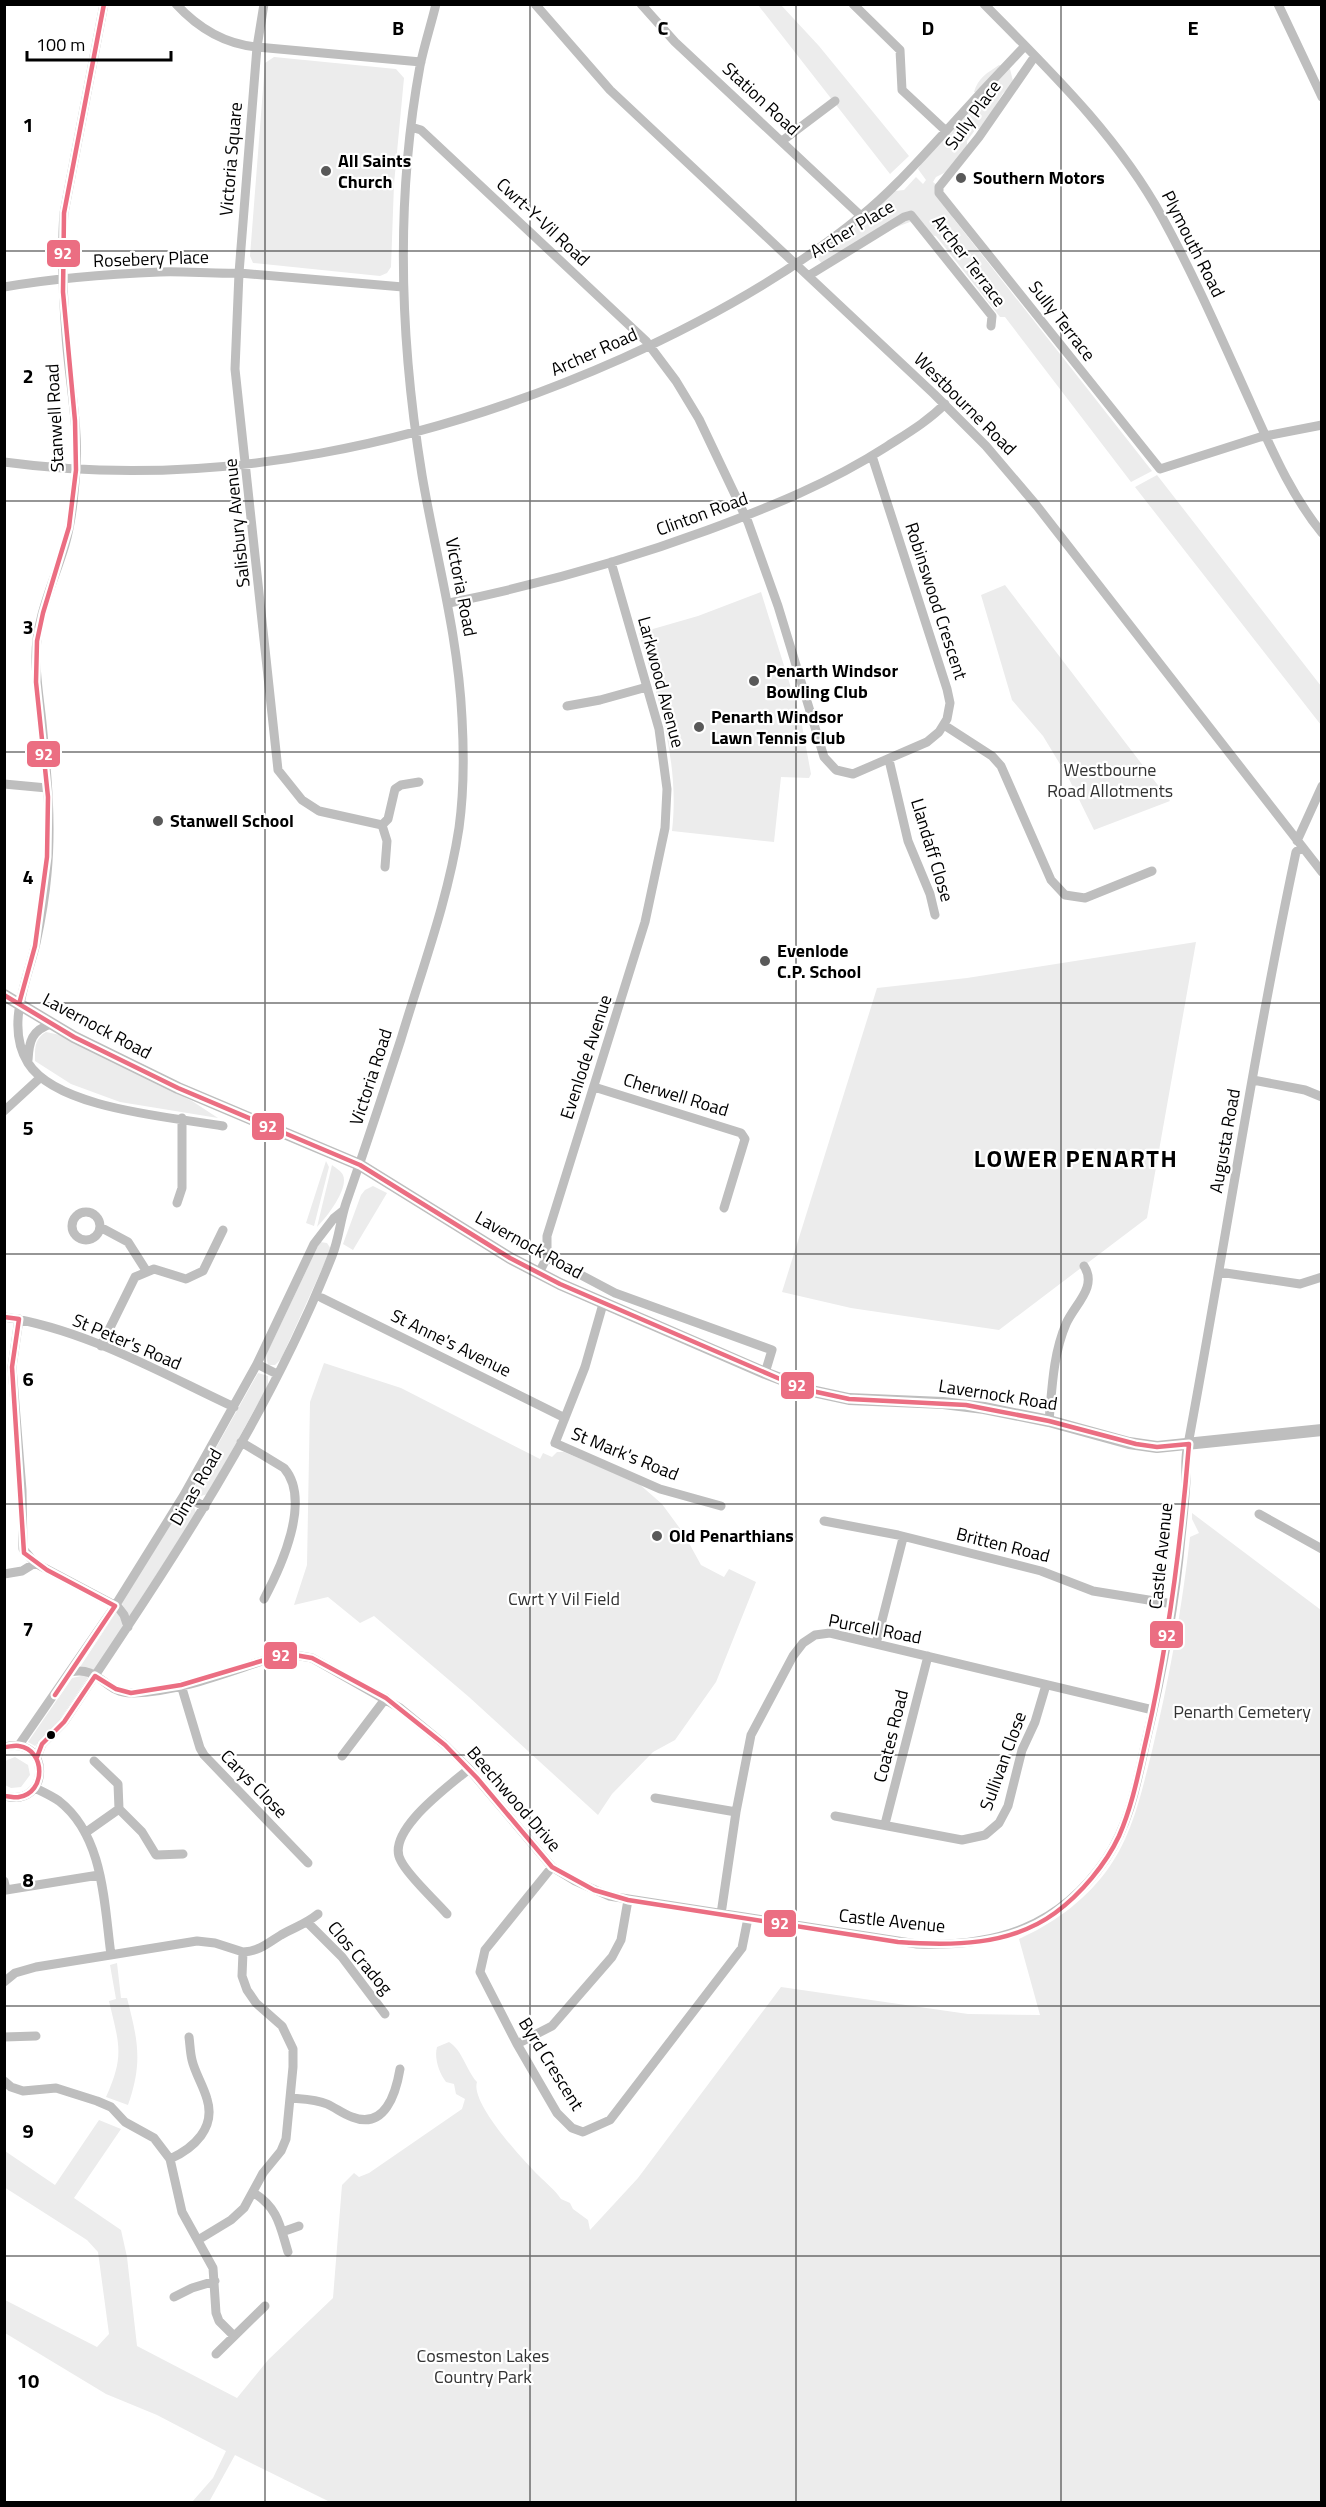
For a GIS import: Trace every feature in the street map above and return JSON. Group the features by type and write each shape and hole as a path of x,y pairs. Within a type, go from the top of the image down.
{"main road":[{"path":"4,995 19,1004"},
{"name":"Lavernock Road","path":"19,1004 74,1037 178,1088 360,1166 539,1273 603,1304 765,1373 812,1390 849,1399 966,1405 1049,1420 1136,1444 1157,1447 1322,1430"}],"street":[{"name":"Stanwell Road","path":"19,1004 37,938 45,893 48,857 47,788 36,656 40,619 65,543 73,506 76,469 76,422 66,336 62,245 64,213 104,4"},
{"path":"176,4 193,22 237,44 421,62"},
{"name":"Victoria Square","path":"239,273 257,47 264,4"},
{"name":"Victoria Road","path":"360,1166 441,908 459,824 464,772 462,716 449,603 425,491 405,333 405,202 411,128 421,62 436,4"},
{"name":"Westbourne Road","path":"535,4 610,90 945,404 986,446 1032,500 1322,872"},
{"name":"Station Road","path":"641,4 675,42 861,216"},
{"path":"854,4 900,50 900,84 905,94 946,131"},
{"name":"Plymouth Road","path":"984,4 1100,126 1147,190 1296,498 1322,533"},
{"path":"1278,4 1322,97"},
{"name":"Archer Road","path":"4,462 76,469 189,470 247,464 318,454 416,432 540,393 650,345 736,301 795,265 861,216 913,168 1024,46"},
{"name":"Sully Place","path":"939,193 939,187 979,137 1035,56"},
{"path":"782,141 834,101"},
{"name":"Cwrt-Y-Vil Road","path":"411,128 421,130 650,345 676,381 699,419 745,517"},
{"name":"Sully Terrace","path":"939,193 1160,469 1266,435"},
{"name":"Archer Place","path":"808,276 904,217 914,216"},
{"name":"Archer Terrace","path":"914,216 993,316 991,326"},
{"name":"Rosebery Place","path":"4,287 64,278 162,272 239,273"},
{"path":"239,273 404,287"},
{"name":"Salisbury Avenue","path":"239,273 236,369 278,770 302,800 319,812 382,825"},
{"name":"Clinton Road","path":"449,603 532,585 665,546 745,517 810,489 872,456 930,418 945,404"},
{"path":"1266,435 1322,425"},
{"name":"Robinswood Crescent","path":"872,456 947,689 950,708 944,725"},
{"path":"745,517 769,577 826,761 836,770 848,774 889,760 931,740 944,725 992,756 1005,771 1051,880 1065,895 1085,898 1152,871"},
{"name":"Larkwood Avenue","path":"611,562 659,729 666,774 667,809 662,849"},
{"path":"567,706 647,687"},
{"name":"Llandaff Close","path":"889,760 908,841 930,894 935,915"},
{"path":"386,867 387,842 382,825 388,819 395,789 400,785 419,782"},
{"path":"4,784 47,788"},
{"name":"Augusta Road","path":"1189,1444 1296,852 1322,786"},
{"name":"Evenlode Avenue","path":"539,1273 547,1257 547,1236 645,922 662,849"},
{"name":"Lavernock Road","path":"19,1004 19,1039 28,1063 41,1077 88,1101 223,1126"},
{"path":"28,1063 30,1041 34,1033 40,1027 51,1023"},
{"path":"4,1111 41,1077"},
{"path":"1253,1080 1305,1090 1322,1097"},
{"name":"Cherwell Road","path":"594,1088 741,1133 745,1139 724,1208"},
{"path":"177,1203 182,1188 182,1118"},
{"name":"Dinas Road","path":"36,1757 42,1744 64,1722 128,1627 205,1507 241,1442 278,1374 337,1242 344,1210 360,1166"},
{"name":"Dinas Road","path":"19,1745 115,1606 184,1495 257,1364 320,1235 344,1210"},
{"path":"100,1227 128,1242 147,1272"},
{"path":"101,1346 135,1277 154,1269 186,1279 203,1271 224,1230"},
{"path":"320,1235 337,1242"},
{"path":"547,1257 615,1293 772,1350 765,1373"},
{"path":"1049,1420 1053,1374 1061,1336 1070,1314 1088,1288 1089,1278 1084,1266"},
{"path":"1219,1272 1300,1284 1322,1277"},
{"name":"St Anne's Avenue","path":"322,1298 565,1418"},
{"name":"St Mark's Road","path":"603,1304 585,1367 555,1443 660,1489 721,1506"},
{"name":"St Peter's Road","path":"4,1317 19,1319 101,1346 234,1407"},
{"path":"19,1319 12,1367 22,1490 23,1549 26,1556 34,1563 120,1608 128,1627"},
{"path":"257,1364 278,1374"},
{"path":"241,1442 284,1468 294,1488 293,1519 287,1546 279,1570 264,1599"},
{"name":"Castle Avenue","path":"552,1867 594,1890 628,1900 898,1942 939,1945 989,1940 1042,1921 1061,1908 1090,1879 1118,1838 1130,1809 1153,1710 1173,1604 1189,1444"},
{"path":"184,1495 205,1507"},
{"path":"1259,1514 1322,1549"},
{"name":"Britten Road","path":"824,1521 1041,1571 1093,1591 1173,1604"},
{"path":"876,1644 903,1538"},
{"path":"4,1574 22,1571 34,1563"},
{"name":"Purcell Road","path":"721,1914 736,1812 751,1735 793,1656 803,1643 815,1635 824,1633 876,1644 1153,1710"},
{"name":"Beechwood Drive","path":"70,1672 83,1670 92,1672 116,1689 131,1693 181,1685 290,1654 312,1658 327,1664 386,1698 445,1745 469,1769 552,1867"},
{"name":"Coates Road","path":"885,1824 928,1656"},
{"name":"Carys Close","path":"181,1685 204,1755 308,1863"},
{"name":"Sullivan Close","path":"835,1816 962,1840 979,1837 999,1823 1008,1806 1022,1750 1035,1722 1046,1685"},
{"path":"342,1756 386,1698"},
{"path":"4,1747 19,1745 32,1752 41,1773 35,1788 23,1797 4,1796"},
{"path":"94,1761 118,1785 119,1809 142,1832 156,1855 183,1854"},
{"path":"447,1914 401,1862 397,1848 401,1834 414,1819 469,1769"},
{"path":"35,1788 58,1800 75,1817 85,1833 94,1854 99,1875 111,1955"},
{"path":"655,1798 736,1812"},
{"path":"85,1833 119,1809"},
{"name":"Byrd Crescent","path":"552,1867 489,1944 482,1957 480,1972 517,2044 557,2113 572,2127 583,2132 610,2120 742,1948 748,1918"},
{"path":"4,1881 6,1890 99,1875"},
{"path":"517,2044 552,2026 612,1957 621,1940 628,1900"},
{"path":"4,1982 23,1970 197,1941 215,1943 243,1952 260,1949 280,1936 308,1923 318,1914"},
{"name":"Clos Cradog","path":"308,1923 342,1957 385,2014"},
{"path":"198,2240 238,2214 254,2193 263,2173 284,2145 294,2059 290,2040 282,2026 256,2003 247,1990 242,1976 243,1952"},
{"path":"4,2037 36,2036"},
{"path":"170,2159 190,2149 196,2143 206,2127 208,2117 208,2099 191,2059 189,2037"},
{"path":"290,2098 320,2102 351,2117 366,2120 382,2112 394,2098 400,2069"},
{"path":"4,2081 11,2087 23,2091 48,2088 68,2090 107,2105 126,2122 154,2138 170,2159 182,2212 211,2262 215,2281 216,2313 219,2321 234,2336"},
{"path":"254,2193 270,2204 288,2252"},
{"path":"282,2232 299,2226"},
{"path":"174,2297 192,2288 215,2281"},
{"path":"216,2354 265,2306"}],"green space":[{"path":"758,5 781,5 819,46 909,156 890,174"},
{"path":"274,57 396,69 404,78 394,184 391,267 387,273 380,276 253,263 250,256 265,63"},
{"path":"999,65 1010,69 1013,81 1009,89 1003,93 982,128 975,130 967,141 967,148 946,172 936,177 933,182 941,188 953,218 1152,471 1131,482 1005,317 1000,317 936,236 927,235 917,224 910,222 891,229 823,265 818,259 820,254 895,191 904,190 916,177 923,184 926,180 918,169 926,156 972,106 979,106 985,96 974,92 976,87 984,76"},
{"path":"1157,475 1321,686 1321,725 1135,487"},
{"name":"Westbourne Road Allotments","path":"1005,585 1170,801 1094,830 1069,779 1043,736 1012,700 981,595"},
{"path":"761,592 801,720 811,774 809,778 781,777 774,842 672,831 673,780 666,730 639,633 698,616"},
{"path":"1196,942 1147,1218 999,1330 851,1308 782,1292 877,988 967,978"},
{"path":"46,1032 60,1035 192,1101 218,1118 120,1102 71,1084 35,1061 37,1041"},
{"path":"326,1161 329,1167 314,1226 306,1223"},
{"path":"332,1165 343,1175 343,1188 336,1203 317,1227"},
{"path":"373,1186 387,1193 353,1250 343,1244 361,1195"},
{"path":"320,1242 327,1243 331,1249 281,1359 275,1365 268,1365 266,1355"},
{"name":"Cwrt Y Vil Field","path":"324,1363 401,1388 540,1459 543,1453 552,1457 557,1452 564,1452 638,1483 662,1504 684,1534 701,1565 724,1577 729,1569 756,1582 716,1682 675,1740 653,1752 612,1794 598,1815 469,1697 374,1616 360,1623 328,1597 294,1605 307,1565 310,1402"},
{"path":"258,1373 268,1376 268,1385 208,1494 197,1497 193,1489"},
{"path":"187,1504 194,1506 196,1513 129,1617 121,1602 182,1507"},
{"path":"1192,1513 1321,1610 1321,2502 330,2502 235,2455 209,2502 192,2502 213,2478 226,2451 157,2415 106,2394 5,2333 5,2300 97,2347 109,2334 98,2252 87,2240 4,2187 5,2151 55,2185 99,2120 121,2129 74,2198 121,2230 127,2257 137,2346 237,2398 268,2360 333,2298 342,2185 354,2173 359,2177 369,2173 462,2109 465,2099 456,2094 454,2084 446,2082 441,2074 437,2061 437,2047 449,2042 458,2050 477,2082 481,2103 499,2131 561,2199 570,2203 573,2209 588,2220 590,2230 638,2178 781,1987 968,2014 1040,2015 1019,1939 1055,1919 1086,1894 1105,1873 1129,1830 1144,1783 1164,1698 1179,1618 1190,1537 1199,1533 1192,1519"},
{"path":"118,1609 123,1623 122,1629 94,1670 80,1667"},
{"path":"90,1674 57,1724 35,1746 28,1742 72,1678"},
{"path":"15,1757 28,1765 30,1775 21,1787 11,1788 5,1785 5,1761"},
{"path":"117,1963 121,1998 127,1998 136,2039 136,2076 128,2105 106,2097 118,2060 117,2039 109,2001 116,1999 110,1965"}],"transit line":[{"name":"92","path":"19,1004 35,946 47,857 48,797 36,682 37,641 69,527 76,470 75,421 63,292 64,213 104,4"},
{"name":"92","path":"4,995 74,1037 178,1088 360,1165 510,1258 560,1284 780,1379 812,1391 849,1399 966,1405 1049,1421 1136,1444 1157,1447 1189,1444 1178,1554 1162,1663 1138,1774 1124,1824 1107,1857 1074,1897 1038,1924 1000,1938 939,1944 898,1942 628,1900 594,1890 552,1867 477,1778 445,1745 386,1698 312,1658 289,1654 278,1656 181,1685 131,1693 116,1689 95,1676 64,1722 42,1744 37,1757"},
{"name":"92","path":"4,1317 19,1319 12,1367 24,1553 47,1570 115,1606 55,1695"},
{"name":"92","path":"4,1747 17,1746 28,1749 38,1763 39,1772 38,1780 28,1794 17,1797 4,1796"}],"place":[{"name":"All Saints Church","path":"326,171"},
{"name":"Southern Motors","path":"961,178"},
{"name":"Penarth Windsor Bowling Club","path":"754,681"},
{"name":"Penarth Windsor Lawn Tennis Club","path":"699,727"},
{"name":"Stanwell School","path":"158,821"},
{"name":"Evenlode C.P. School","path":"765,961"},
{"name":"Old Penarthians","path":"657,1536"}],"district":[{"name":"LOWER PENARTH","path":"1076,1159"}],"park label":[{"name":"Penarth Cemetery","path":"1242,1712"},
{"name":"Cosmeston Lakes Country Park","path":"483,2366"}]}
